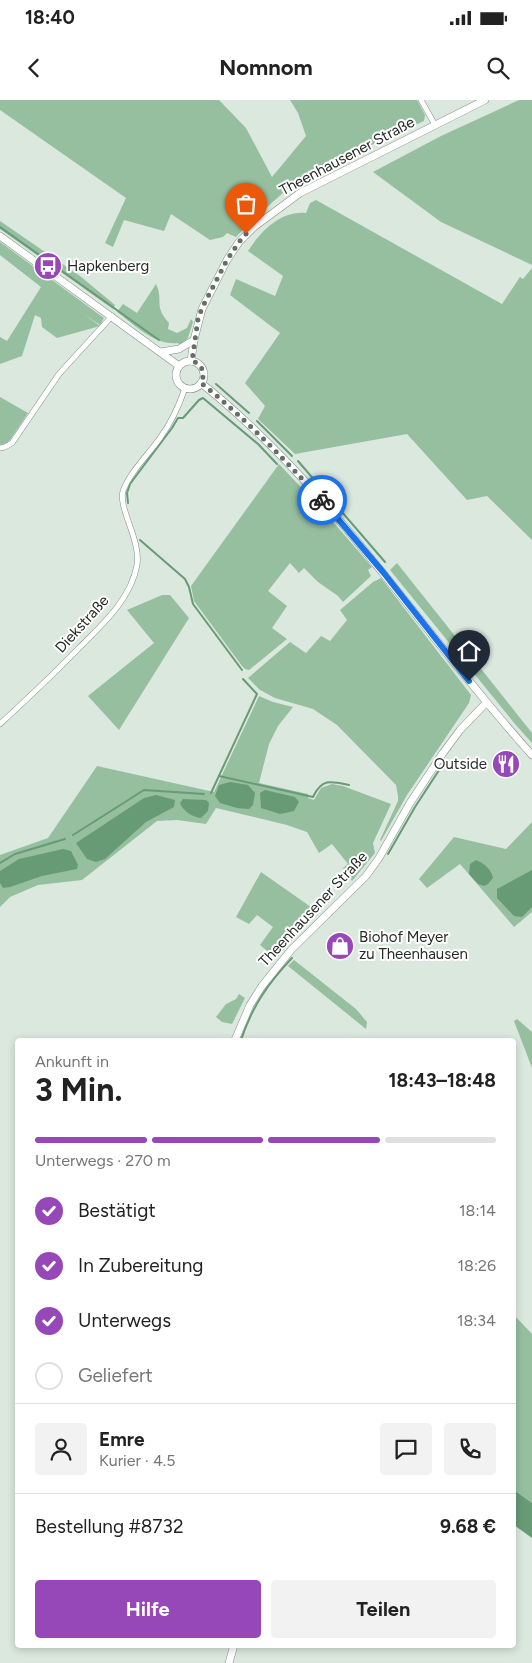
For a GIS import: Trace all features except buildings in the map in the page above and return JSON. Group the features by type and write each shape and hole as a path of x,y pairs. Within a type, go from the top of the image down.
{"main road":[{"name":"Theenhausener Straße","path":"192,361 194,340 202,308 227,260 239,242 254,227 300,194 485,100"},
{"path":"0,236 179,366"},
{"path":"160,352 179,349 194,340"},
{"path":"192,361 202,369 203,376 201,383 194,388 185,388 181,386 176,378 176,374 182,363 192,361"},
{"path":"201,383 247,423 285,460 325,504 383,572 486,703 532,756"},
{"name":"Theenhausener Straße","path":"236,1038 250,1005 262,986 291,950 366,876 379,858 410,803 444,753 460,730 486,703"},
{"path":"229,1663 233,1648"}],"street":[{"path":"421,100 436,125"},
{"path":"3,447 12,442 59,374 112,316"},
{"name":"Diekstraße","path":"0,724 98,628 113,612 126,592 136,566 137,549 124,506 123,493 127,482 171,421 185,388"}],"shaded area":[{"path":"0,100 219,100 246,128 272,177 306,136 298,113 290,100 417,100 425,115 424,121 314,171 296,182 250,222 236,237 227,233 223,237 210,240 171,214 164,231 124,220 113,247 105,243 126,198 0,110"},
{"path":"519,100 532,100 532,265 441,222 373,172 441,136"},
{"path":"316,200 502,304 520,277 523,279 532,268 532,540 487,496 467,500 407,434 295,454 258,419 265,406 245,383 280,333 230,295 236,279 275,296 283,276 248,251 272,224 288,215 306,213 310,203"},
{"path":"0,221 80,276 115,305 113,309 0,229"},
{"path":"0,242 104,318 100,325 85,315 100,326 57,338 42,327 41,318 35,315 22,356 0,364 0,337 7,341 41,287 0,255"},
{"path":"156,284 161,312 169,323 168,329 177,333 187,328 191,319 193,322 188,338 180,345 153,338 117,312 123,304 137,313"},
{"path":"0,397 28,413 10,440 0,445"},
{"path":"279,464 328,516 372,567 368,570 371,576 343,602 304,568 299,573 290,563 268,591 287,606 272,628 287,639 249,670 242,666 194,601 191,586"},
{"path":"397,563 532,733 532,743 390,570"},
{"path":"381,578 471,695 469,703 407,795 381,841 398,801 396,785 337,725 313,709 275,698 260,690 248,678 290,642 306,653 321,636 330,641 347,620 340,610 373,582"},
{"path":"162,595 170,595 189,618 119,730 88,696 154,643 127,610"},
{"path":"259,696 293,707 278,726 269,744 259,783 308,794 308,798 314,800 321,788 332,784 343,786 391,804 373,843 375,853 352,881 343,868 348,864 332,844 319,853 307,832 287,825 216,808 206,824 177,820 157,821 82,880 38,885 10,897 0,907 0,855 48,838 97,766 214,792"},
{"path":"230,782 248,785 255,793 253,805 249,809 220,803 215,796 219,785"},
{"path":"265,790 295,797 299,802 294,811 280,814 261,808 260,793"},
{"path":"156,795 175,800 174,807 146,822 105,859 96,862 87,859 76,843 144,798"},
{"path":"183,799 206,800 209,803 208,811 201,818 191,815 181,806 180,803"},
{"path":"532,822 532,912 514,927 460,864 427,888 419,879 454,837 506,849"},
{"path":"63,849 71,851 78,865 77,869 42,876 10,887 3,888 0,883 0,871 19,859"},
{"path":"476,860 487,867 493,878 484,886 478,884 469,874 470,864"},
{"path":"532,870 532,907 522,917 514,916 497,898 497,889"},
{"path":"261,872 318,912 276,958 260,945 273,927 257,915 249,924 236,917"},
{"path":"294,960 356,1009 367,1022 366,1029 288,966"},
{"path":"239,994 245,998 232,1024 222,1022 216,1017 226,1004 236,999"},
{"path":"517,1019 532,1032 532,1068 514,1021"},
{"path":"516,1317 532,1334 532,1503 516,1491"},
{"path":"516,1491 532,1503 532,1538 516,1526"}],"waterway":[{"path":"0,227 159,340"},
{"path":"216,384 249,413"},
{"path":"128,503 127,493 130,484 178,418 183,418 203,398 258,444 277,464"},
{"path":"257,421 292,456"},
{"path":"298,461 385,562"},
{"path":"140,540 185,579 193,604 242,670"},
{"path":"211,793 257,694 243,679"},
{"path":"388,854 415,807 445,761"},
{"path":"219,776 313,797 316,791 328,782 349,785"},
{"path":"73,835 144,790 204,794"},
{"path":"0,863 15,854 65,839"},
{"path":"242,1038 250,1017 262,996 275,977 292,958"}],"way so far":[{"path":"246,234 227,260 202,308 194,340 192,361 201,366 203,373 201,383 247,423 322,500"}],"place":[{"name":"Hapkenberg","path":"48,266"},
{"name":"Outside","path":"506,764"},
{"name":"Biohof Meyer zu Theenhausen","path":"340,946"}],"route":[{"path":"322,500 383,572 469,681"}]}
